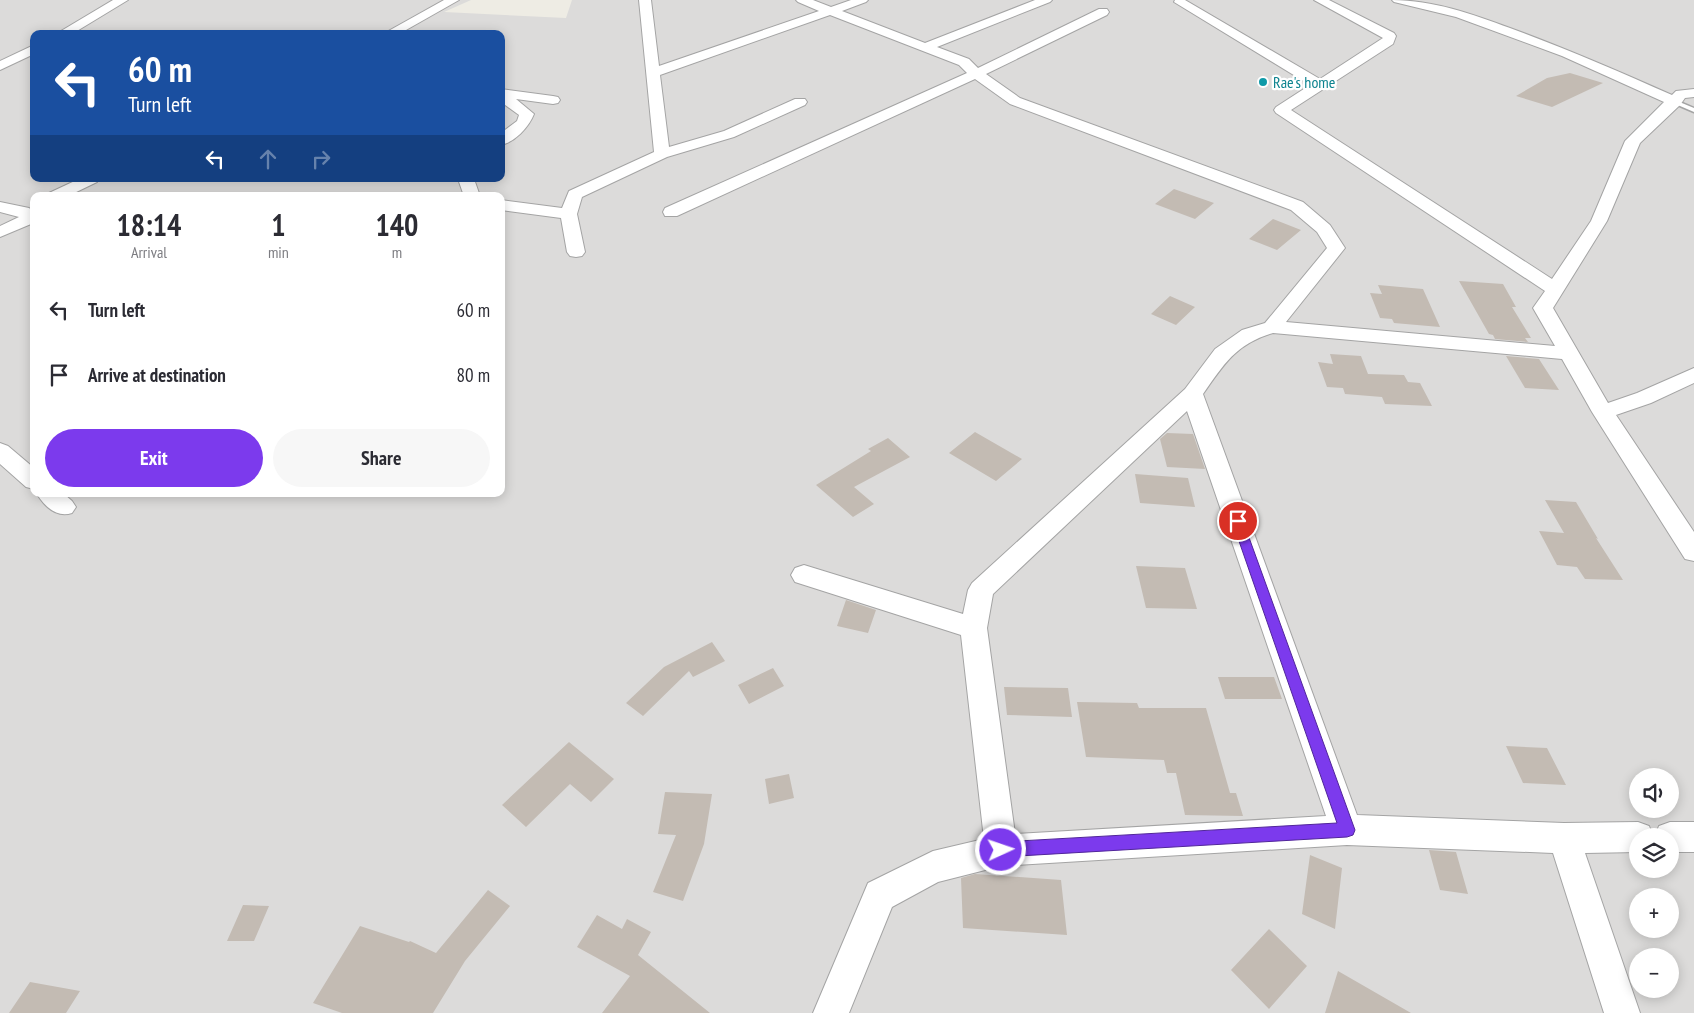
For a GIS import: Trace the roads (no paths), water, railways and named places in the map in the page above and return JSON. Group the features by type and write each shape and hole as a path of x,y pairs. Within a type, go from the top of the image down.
{"street":[{"path":"69,30 122,0"},
{"path":"397,30 453,0"},
{"path":"645,0 662,154"},
{"path":"802,0 964,62 976,74 1015,100 1297,206 1324,229 1336,248 1272,327"},
{"path":"653,73 862,0"},
{"path":"925,47 1046,0"},
{"path":"1320,0 1390,36 1390,41 1281,110 1556,290"},
{"path":"1398,0 1460,14 1567,53 1675,102"},
{"path":"1435,0 1460,14"},
{"path":"1180,2 1320,85"},
{"path":"671,212 976,74 1103,12"},
{"path":"0,66 30,51"},
{"path":"1694,93 1681,94 1675,102 1633,141 1598,221 1543,308 1603,412 1694,552"},
{"path":"505,94 553,100"},
{"path":"505,97 528,114 523,123 505,138"},
{"path":"576,252 569,214 575,194 662,154 729,134 800,102"},
{"path":"63,192 85,182"},
{"path":"505,206 569,214"},
{"path":"0,207 30,214"},
{"path":"0,232 30,214"},
{"path":"1001,850 974,628 980,590 1192,394 1222,353 1249,334 1272,327 1569,353"},
{"path":"1603,412 1644,398 1694,375"},
{"path":"1192,394 1347,830"},
{"path":"0,451 30,477"},
{"path":"804,575 974,628"},
{"path":"831,1013 880,894 933,867 1001,850 1347,830 1564,838 1629,837"},
{"path":"1679,837 1694,837"},
{"path":"1564,838 1622,1013"}],"lane":[{"path":"1675,102 1694,110"}],"place":[{"name":"Rae's home","path":"1263,82"}]}
